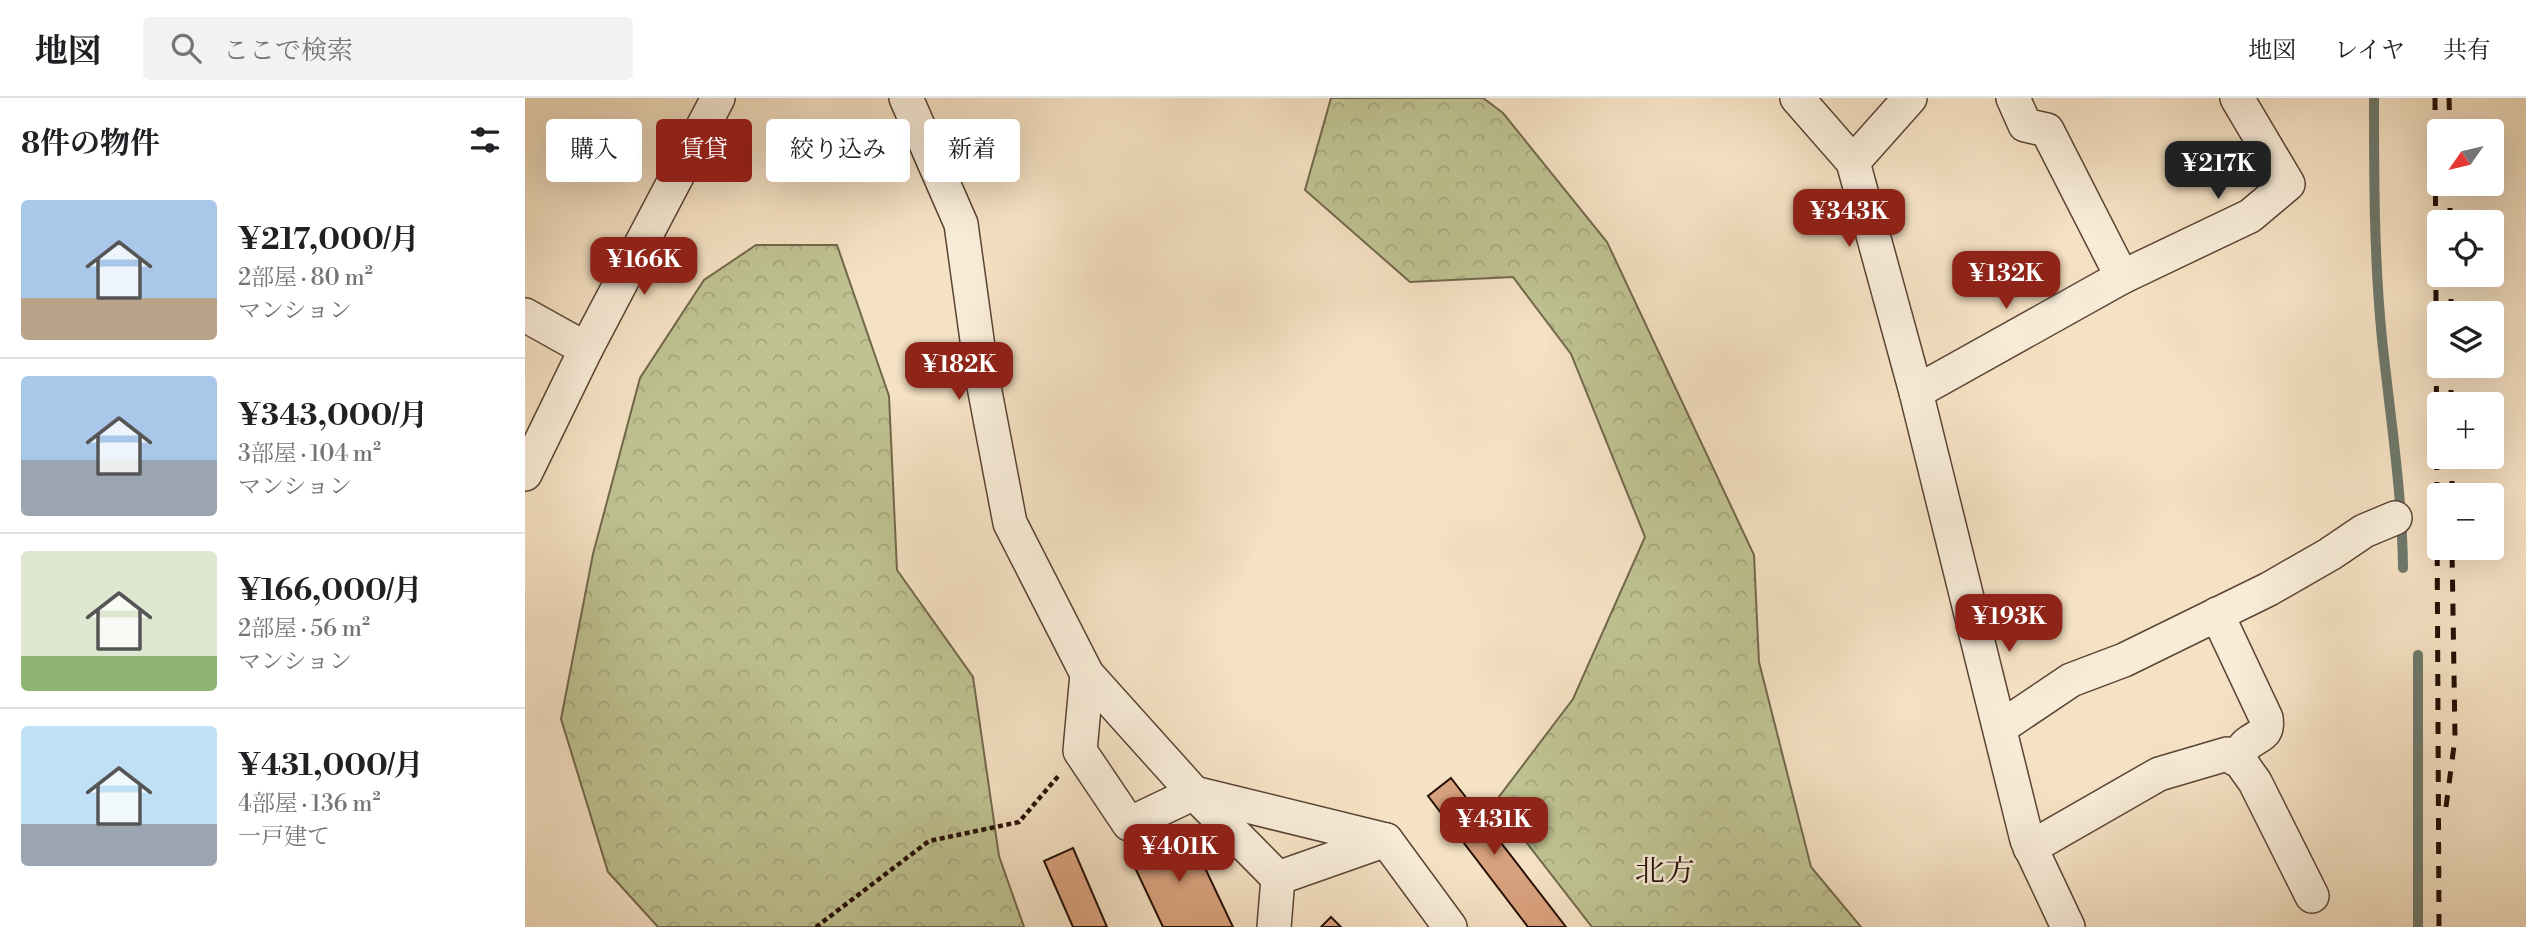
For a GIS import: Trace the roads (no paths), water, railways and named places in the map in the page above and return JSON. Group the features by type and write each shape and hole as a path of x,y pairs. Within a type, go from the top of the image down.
{"street":[{"path":"525,474 586,349 718,98"},
{"path":"906,98 961,223 982,376 1010,523 1087,674 1194,793 1278,878 1274,927"},
{"path":"1797,98 1853,162 1916,392 2030,848 2068,927"},
{"path":"1853,162 1910,98"},
{"path":"2013,98 2025,125 2046,130 2122,277"},
{"path":"1916,392 2122,277 2250,216 2288,184 2237,98"},
{"path":"525,315 586,349"},
{"path":"1999,725 2007,723 2071,680 2124,660 2269,589 2364,531 2395,518"},
{"path":"2217,614 2266,718 2268,728 2265,734 2247,744 2235,759"},
{"path":"1087,674 1080,751 1129,824 1194,793 1386,840 1450,927"},
{"path":"2030,848 2159,774 2227,754 2240,761 2255,782 2312,896"},
{"path":"1278,878 1386,840"}],"waterway":[{"path":"2374,98 2377,279 2398,481 2403,568"},
{"path":"2418,655 2418,927"}],"railway":[{"path":"2435,98 2439,927"},
{"path":"2449,98 2450,119"},
{"path":"2450,196 2450,210"},
{"path":"2451,287 2451,301"},
{"path":"2451,378 2451,392"},
{"path":"2452,469 2452,483"},
{"path":"2446,807 2455,738 2452,560"}],"district":[{"name":"北方","path":"1665,872"}]}
